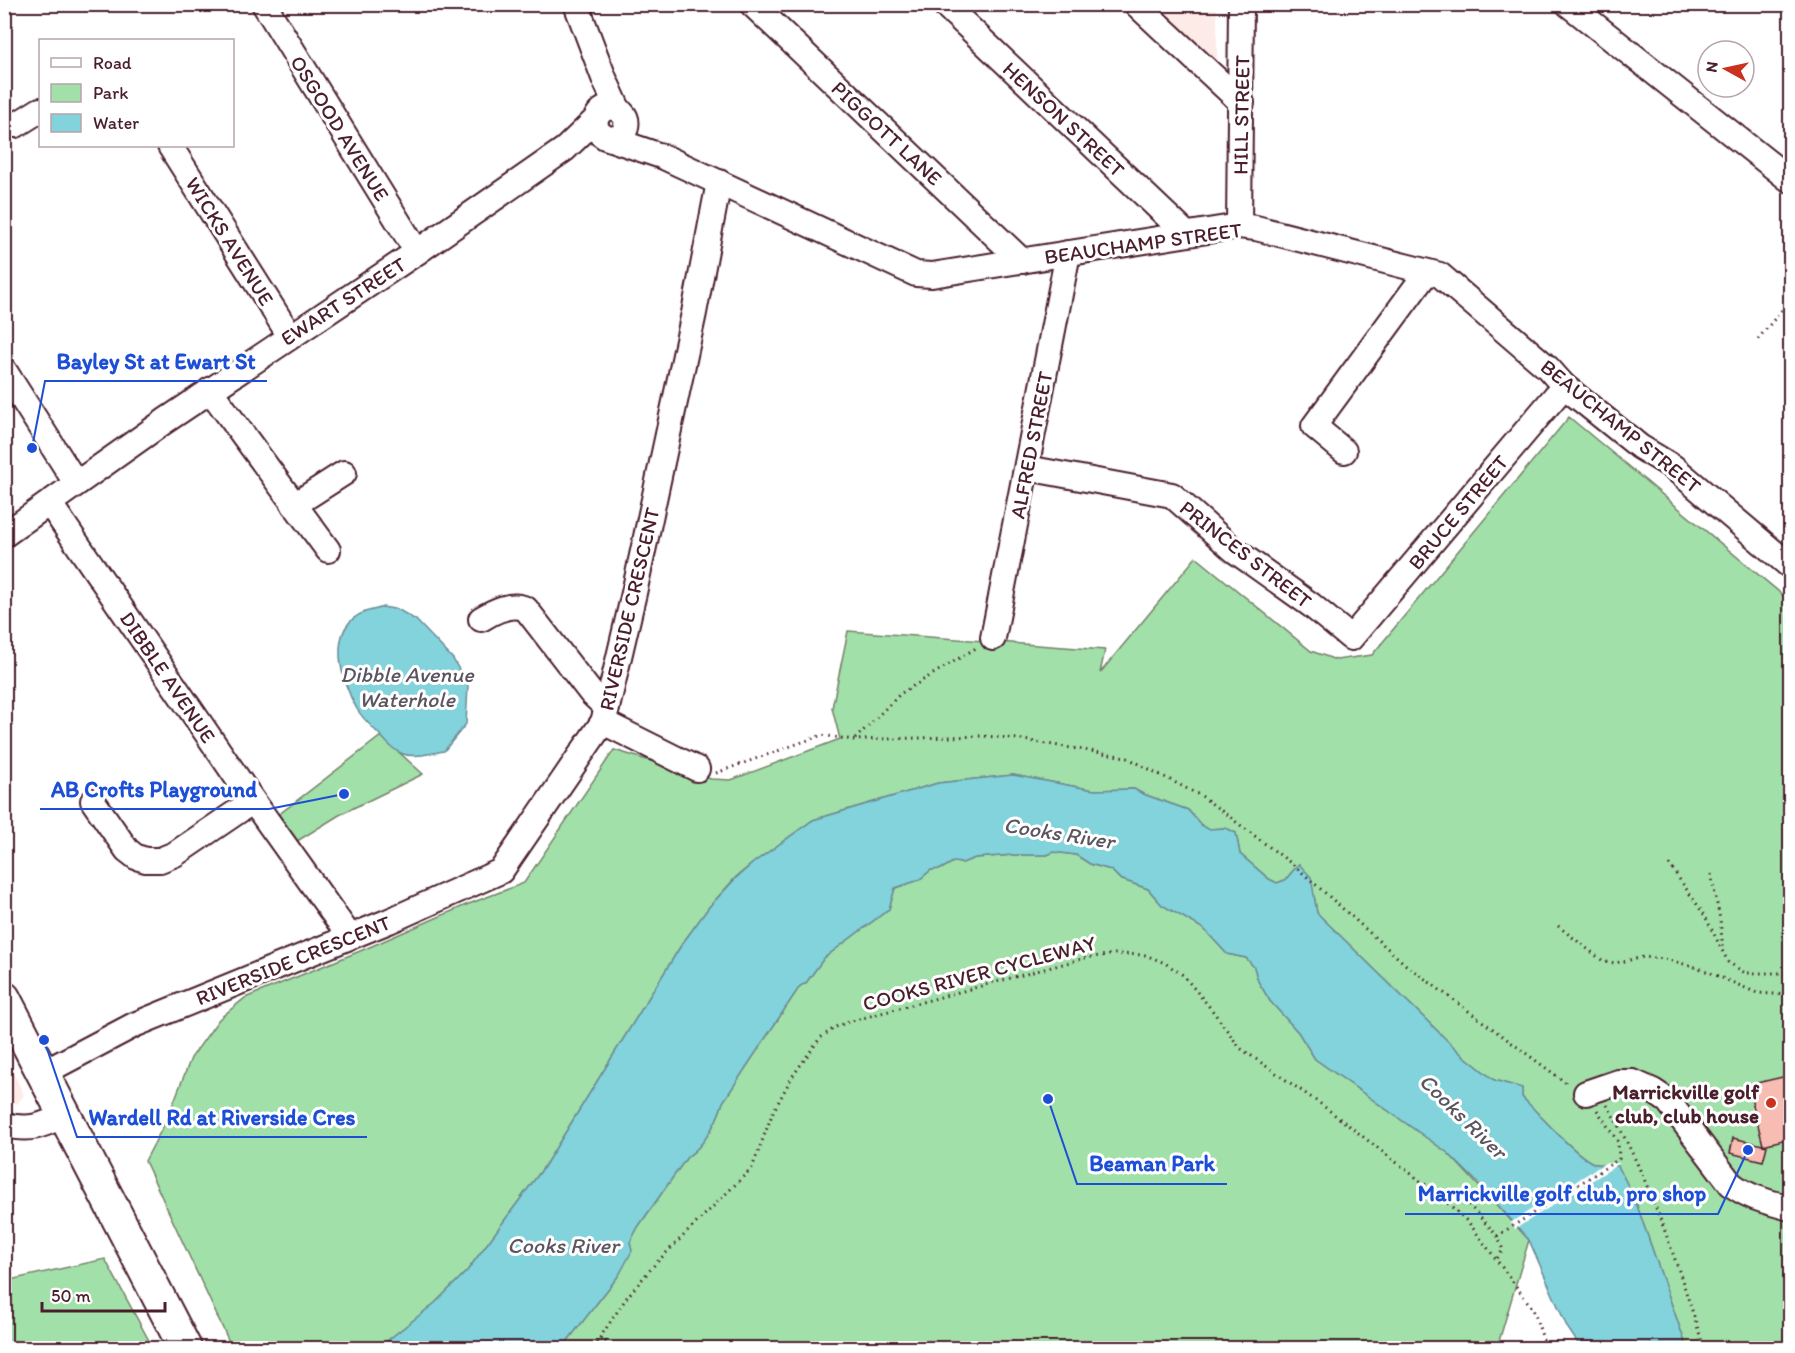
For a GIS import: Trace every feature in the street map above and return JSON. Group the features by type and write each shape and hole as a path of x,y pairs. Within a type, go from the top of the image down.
{"main road":[{"path":"4,998 185,1348"}],"street":[{"name":"OSGOOD AVENUE","path":"264,4 417,252"},
{"name":"BEAUCHAMP STREET","path":"576,4 604,78 609,123 664,157 916,274 932,275 1239,226 1256,228 1440,275 1548,368 1564,386 1640,447 1673,467 1791,566"},
{"name":"PIGGOTT LANE","path":"752,4 1022,261"},
{"name":"HENSON STREET","path":"944,4 1185,233"},
{"path":"1136,4 1242,103"},
{"name":"HILL STREET","path":"1239,226 1242,103 1241,4"},
{"path":"1568,4 1791,180"},
{"path":"16,125 39,111"},
{"name":"EWART STREET","path":"4,535 210,390 417,252 565,149 609,123"},
{"name":"WICKS AVENUE","path":"172,147 290,336"},
{"name":"RIVERSIDE CRESCENT","path":"43,1073 134,1025 350,937 501,871 605,715 634,593 694,313 719,182"},
{"name":"ALFRED STREET","path":"993,638 1068,253"},
{"path":"1344,451 1314,426 1427,272"},
{"path":"4,370 76,483"},
{"name":"BRUCE STREET","path":"1351,638 1564,386"},
{"path":"210,390 328,550"},
{"name":"PRINCES STREET","path":"1027,468 1172,495 1234,550 1311,605 1351,638"},
{"path":"294,506 344,473"},
{"name":"DIBBLE AVENUE","path":"50,504 253,801 350,937"},
{"path":"481,619 499,610 516,606 526,609 591,693 605,715 697,769"},
{"path":"93,801 127,850 136,857 146,860 160,860 175,854 253,801"},
{"path":"1592,1091 1618,1082 1633,1082 1653,1091 1668,1101 1731,1184 1758,1199 1791,1208"},
{"path":"4,1125 32,1129 43,1126 65,1114"}],"path":[{"path":"1758,339 1791,300"},
{"path":"853,740 900,694 993,638"},
{"path":"697,769 717,774 822,735 853,740 982,736 1011,738 1126,757 1203,797 1296,867 1406,965 1572,1088 1592,1091 1614,1116 1668,1235 1704,1348"},
{"path":"1669,864 1705,916 1728,962 1745,973 1791,973"},
{"path":"1711,874 1720,919 1723,954"},
{"path":"1558,926 1603,961 1615,963 1644,957 1665,958 1699,968 1758,993 1791,995"},
{"name":"COOKS RIVER CYCLEWAY","path":"593,1348 627,1297 656,1263 752,1168 773,1112 792,1077 820,1038 836,1026 848,1022 1085,958 1115,954 1146,955 1165,963 1183,975 1240,1048 1322,1105 1440,1196 1469,1222 1533,1309 1546,1348"},
{"path":"1497,1236 1619,1160 1618,1142 1592,1091"},
{"path":"1440,1196 1462,1197 1497,1236 1503,1250 1496,1260"},
{"path":"600,1338 617,1348"}],"shaded area":[{"path":"1166,5 1217,5 1217,71 1165,23"},
{"path":"5,1056 24,1095 17,1104 5,1100"}],"green space":[{"path":"1569,417 1790,601 1790,1348 1687,1348 1635,1200 1618,1166 1604,1166 1583,1157 1522,1097 1522,1088 1494,1080 1459,1052 1317,913 1315,900 1299,864 1285,880 1277,883 1240,854 1236,833 1226,828 1208,829 1201,825 1188,810 1134,789 1094,790 1013,775 938,783 813,820 736,877 709,907 682,944 544,1167 467,1271 435,1303 378,1348 232,1348 145,1161 167,1119 191,1058 219,1019 245,998 524,883 614,750 711,779 731,780 840,739 832,708 848,631 1105,650 1100,673 1196,557 1311,651 1336,660 1372,655"},
{"path":"381,736 423,774 341,814 286,848 269,822"},
{"path":"1054,852 1076,855 1090,864 1111,870 1120,879 1148,889 1162,905 1204,929 1227,954 1246,958 1254,967 1258,981 1270,1001 1298,1032 1315,1059 1448,1153 1529,1240 1497,1348 562,1348 619,1275 630,1242 638,1227 687,1157 704,1140 723,1102 800,986 806,983 824,958 889,909 895,888 919,880 931,870 941,869 953,862 962,863 975,858 1047,855"},
{"path":"105,1259 153,1348 5,1348 5,1281"}],"water":[{"name":"Dibble Avenue Waterhole","path":"383,607 399,610 416,620 453,659 468,686 466,724 444,751 412,756 399,752 364,719 351,698 340,656 345,630 353,619 365,612"},
{"name":"Cooks River","path":"1013,775 1094,790 1134,789 1188,810 1201,825 1208,829 1226,828 1236,833 1240,854 1277,883 1285,880 1299,864 1311,877 1317,913 1459,1052 1494,1080 1522,1088 1522,1097 1583,1157 1597,1164 1618,1166 1635,1200 1687,1348 1581,1348 1567,1327 1529,1240 1448,1153 1315,1059 1298,1032 1270,1001 1258,981 1254,967 1246,958 1227,954 1204,929 1162,905 1148,889 1120,879 1111,870 1090,864 1076,855 1054,852 1047,855 975,858 962,863 953,862 941,869 931,870 919,880 895,888 889,909 824,958 806,983 800,986 723,1102 704,1140 687,1157 638,1227 630,1242 632,1251 619,1275 562,1348 378,1348 435,1303 467,1271 544,1167 682,944 709,907 736,878 813,820 938,783"}],"pier":[{"path":"1605,1163 1620,1163 1515,1229 1510,1223"}],"building":[{"name":"Marrickville golf club, club house","path":"1791,1075 1791,1138 1763,1145 1748,1085"},
{"path":"1733,1138 1767,1146 1763,1161 1730,1153"}],"place":[{"name":"Bayley St at Ewart St","path":"32,448"},
{"name":"AB Crofts Playground","path":"344,794"},
{"name":"Wardell Rd at Riverside Cres","path":"44,1040"},
{"name":"Beaman Park","path":"1048,1099"},
{"name":"Marrickville golf club, club house","path":"1771,1103"},
{"name":"Marrickville golf club, pro shop","path":"1748,1150"}]}
